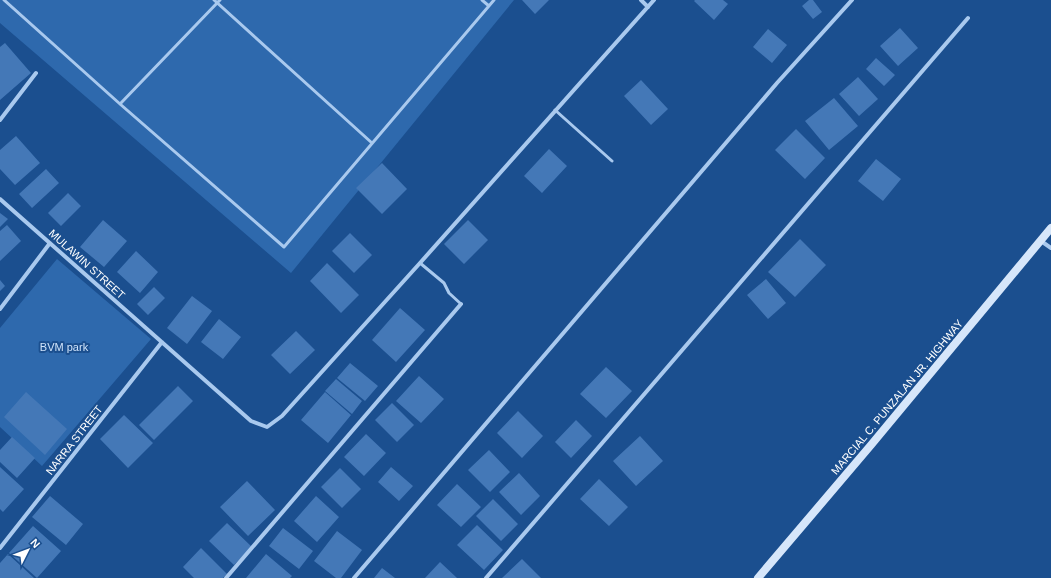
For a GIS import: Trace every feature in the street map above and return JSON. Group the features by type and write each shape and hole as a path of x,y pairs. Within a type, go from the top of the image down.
{"main road":[{"name":"MARCIAL C. PUNZALAN JR. HIGHWAY","path":"758,578 871,445 1051,228"}],"street":[{"path":"640,0 648,7"},
{"path":"420,263 654,0"},
{"path":"354,578 776,83 852,0"},
{"path":"486,578 968,18"},
{"path":"0,120 36,73"},
{"name":"MULAWIN STREET","path":"0,199 251,420 266,427 282,416 420,263"},
{"path":"1041,241 1051,248"},
{"path":"0,309 50,243"},
{"path":"226,578 461,304"},
{"name":"NARRA STREET","path":"0,548 162,342"}],"lane":[{"path":"4,0 120,104 284,247 494,0"},
{"path":"214,0 219,1 372,143"},
{"path":"482,0 489,6"},
{"path":"120,104 219,1"},
{"path":"555,110 612,161"},
{"path":"420,263 444,283 449,293 461,304"}],"green space":[{"path":"0,0 514,0 291,273 0,23"},
{"name":"BVM park","path":"57,259 151,339 42,466 0,427 0,328"}],"building":[{"path":"522,0 549,0 535,14"},
{"path":"723,0 728,4 714,20 694,1"},
{"path":"809,0 813,0 822,12 813,19 802,6"},
{"path":"900,28 918,48 898,66 880,46"},
{"path":"768,29 787,45 772,63 753,47"},
{"path":"5,43 31,73 0,100 0,47"},
{"path":"876,58 895,75 884,86 866,69"},
{"path":"858,77 878,99 859,116 839,94"},
{"path":"641,80 668,109 651,125 624,96"},
{"path":"834,98 858,126 829,150 805,121"},
{"path":"796,129 825,158 805,179 775,150"},
{"path":"16,136 40,163 15,185 0,169 0,150"},
{"path":"549,149 567,166 542,193 524,176"},
{"path":"876,159 901,179 883,201 858,181"},
{"path":"382,163 407,189 382,214 356,188"},
{"path":"46,169 59,183 32,208 19,194"},
{"path":"68,193 81,206 61,226 48,213"},
{"path":"0,213 8,219 0,227"},
{"path":"103,220 127,241 104,267 80,247"},
{"path":"468,220 488,240 464,264 444,244"},
{"path":"7,225 21,241 0,261 0,231"},
{"path":"350,233 372,255 354,273 332,251"},
{"path":"800,239 826,265 795,297 768,272"},
{"path":"136,251 158,272 140,293 117,272"},
{"path":"327,263 359,295 341,313 310,281"},
{"path":"766,279 786,303 768,319 747,295"},
{"path":"0,280 5,286 0,291"},
{"path":"154,287 165,298 148,315 137,304"},
{"path":"192,296 212,311 187,344 167,328"},
{"path":"400,308 425,330 396,362 372,340"},
{"path":"219,319 241,337 223,359 201,342"},
{"path":"296,331 315,350 290,374 271,355"},
{"path":"350,363 378,386 365,401 337,378"},
{"path":"606,367 632,391 606,418 580,394"},
{"path":"419,376 444,399 421,423 396,401"},
{"path":"336,379 362,401 352,414 325,391"},
{"path":"178,386 193,401 154,440 139,425"},
{"path":"26,392 67,429 45,455 4,417"},
{"path":"325,392 351,415 328,443 301,420"},
{"path":"392,403 414,425 397,442 375,420"},
{"path":"518,411 543,436 522,458 497,433"},
{"path":"124,415 153,443 128,468 100,439"},
{"path":"576,420 592,436 571,458 555,442"},
{"path":"366,434 386,453 364,476 344,457"},
{"path":"640,436 663,461 636,486 613,461"},
{"path":"12,437 35,458 17,478 0,462 0,450"},
{"path":"489,450 510,472 490,492 468,470"},
{"path":"0,467 24,489 3,512 0,509"},
{"path":"391,467 413,486 399,501 378,482"},
{"path":"340,468 361,489 342,508 321,487"},
{"path":"519,473 540,496 521,515 499,492"},
{"path":"599,479 628,507 609,526 580,499"},
{"path":"247,481 275,510 248,536 220,507"},
{"path":"457,484 481,507 461,527 437,505"},
{"path":"50,496 83,524 66,545 32,517"},
{"path":"316,496 339,517 317,542 294,521"},
{"path":"493,499 518,524 501,541 476,516"},
{"path":"227,523 252,547 234,565 209,541"},
{"path":"477,525 503,550 484,570 457,545"},
{"path":"33,526 61,551 37,578 9,553"},
{"path":"283,528 313,551 299,569 269,546"},
{"path":"337,531 362,550 341,578 336,578 314,561"},
{"path":"201,548 227,574 223,578 194,578 183,567"},
{"path":"8,554 34,578 0,578 0,563"},
{"path":"266,554 292,576 290,578 246,578"},
{"path":"522,559 541,578 502,578"},
{"path":"440,562 457,578 425,578"},
{"path":"382,568 395,578 374,578"}]}
